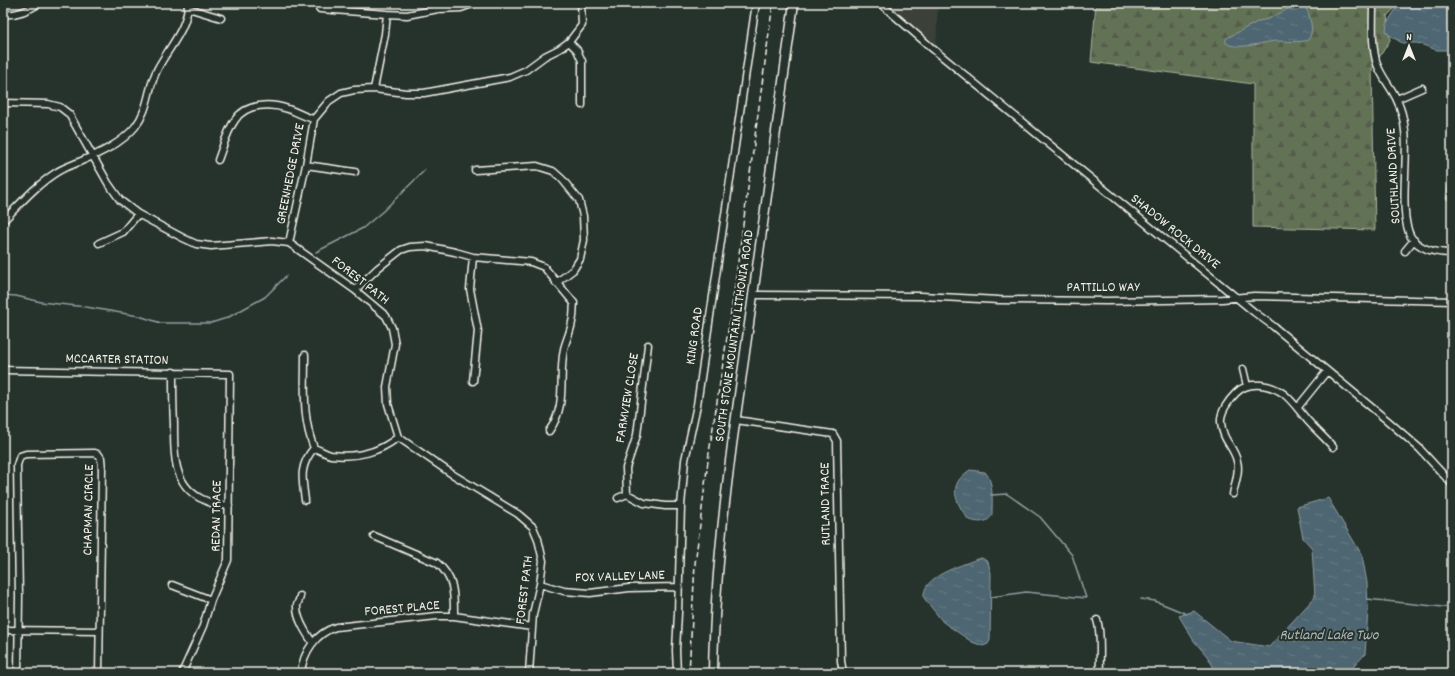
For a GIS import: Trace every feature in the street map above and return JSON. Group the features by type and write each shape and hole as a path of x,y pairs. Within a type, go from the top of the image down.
{"main road":[{"name":"SOUTH STONE MOUNTAIN LITHONIA ROAD","path":"713,673 719,558 736,420 794,3"}],"street":[{"path":"3,14 28,11 40,3"},
{"path":"314,3 320,9 407,15 438,9 461,8 475,3"},
{"name":"GREENHEDGE DRIVE","path":"289,243 314,119 329,101 341,93 354,90 424,93 510,77 526,70 545,56 569,42 582,25 581,3"},
{"name":"KING ROAD","path":"677,673 676,650 681,506 685,460 697,405 756,3"},
{"name":"SHADOW ROCK DRIVE","path":"880,3 933,49 1388,421 1419,448 1452,484"},
{"name":"SOUTHLAND DRIVE","path":"1373,3 1374,48 1377,64 1397,99 1406,132 1406,223 1411,237 1420,246 1432,251 1452,253"},
{"path":"3,221 45,180 58,171 92,157 117,143 140,121 147,106 157,69 180,34 188,6 221,18"},
{"path":"374,90 385,34 387,14"},
{"path":"569,42 577,50 582,61 582,104"},
{"path":"1397,99 1422,88"},
{"path":"3,102 48,104 60,107 69,114 92,157 120,200 138,214 183,238 196,244 211,246 272,241 289,243"},
{"path":"218,160 234,120 247,109 255,106 269,106 288,109 305,117 314,119"},
{"path":"306,164 355,172"},
{"path":"474,170 537,166 543,167 553,170 579,200 583,216 584,240 580,259 573,270 556,283"},
{"path":"99,244 123,232 138,214"},
{"path":"1405,251 1414,240"},
{"name":"FOREST PATH","path":"289,243 355,290 386,316 392,328 395,344 387,395 389,412 398,437 452,474 518,514 532,527 538,539 543,556 540,584 533,614 529,673"},
{"path":"355,290 378,268 401,250 410,247 426,246 473,257 531,262 544,268 574,303 572,322 564,350 561,398 558,415 556,422 549,431"},
{"path":"473,257 470,289 478,331 473,381"},
{"name":"PATTILLO WAY","path":"754,294 921,296 999,300 1107,301 1237,299 1254,296 1452,301"},
{"name":"FARMVIEW CLOSE","path":"627,494 626,468 637,435 648,345"},
{"path":"305,356 305,414 309,435 314,448 330,455 360,454 375,451 388,445 398,437"},
{"path":"1244,369 1247,386"},
{"name":"MCCARTER STATION","path":"3,370 230,374"},
{"path":"1298,407 1327,371"},
{"path":"173,372 175,455 178,471 186,486 192,493 216,506 229,505"},
{"name":"REDAN TRACE","path":"182,673 203,626 211,600 228,560 230,374"},
{"path":"1233,494 1238,468 1237,461 1235,454 1224,437 1221,420 1227,404 1232,397 1247,386 1269,386 1281,392 1298,407 1306,419 1333,447"},
{"name":"RUTLAND TRACE","path":"736,420 833,434 837,441 841,662 843,673"},
{"path":"305,500 303,488 304,463 314,448"},
{"name":"CHAPMAN CIRCLE","path":"18,673 19,630 17,465 20,456 26,454 95,454 99,455 101,458 99,673"},
{"path":"618,498 627,494 644,503 665,506 681,506"},
{"path":"374,536 437,563 443,568 452,582 454,616"},
{"name":"FOX VALLEY LANE","path":"540,584 564,590 590,593 629,588 678,588"},
{"path":"172,585 211,600"},
{"path":"300,596 297,606 300,618 304,631 313,643"},
{"name":"FOREST PLACE","path":"301,673 306,652 313,643 328,630 336,627 438,616 454,616 532,627"},
{"path":"1097,620 1100,631 1100,673"},
{"path":"3,630 99,631"}],"shaded area":[{"path":"887,3 938,3 936,50"}],"green space":[{"path":"1096,3 1400,3 1387,16 1390,40 1372,69 1375,230 1253,227 1253,84 1091,62"},
{"path":"1452,164 1452,199 1446,199"}],"water":[{"path":"1400,3 1452,3 1452,50 1437,50 1417,43 1402,43 1388,34 1386,31 1387,23"},
{"path":"1301,5 1306,8 1311,24 1311,32 1308,40 1296,42 1276,41 1243,46 1226,43 1227,38 1259,21 1268,19 1288,9"},
{"path":"970,470 985,472 990,481 992,492 992,514 988,520 982,522 968,519 957,500 956,487 958,481"},
{"name":"Rutland Lake Two","path":"1328,498 1362,555 1367,583 1368,610 1365,654 1348,673 1217,673 1207,656 1194,641 1179,616 1194,611 1231,641 1269,647 1315,597 1312,548 1303,538 1297,507"},
{"path":"982,558 988,562 991,573 990,640 988,644 983,646 972,642 943,622 924,598 925,590 935,578 952,569"}],"waterway":[{"path":"316,252 363,228 383,211 425,170"},
{"path":"3,295 139,316 161,323 211,323 227,318 265,297 286,276"},
{"path":"991,495 1007,494 1040,517 1072,555 1086,598 1026,592 991,597"},
{"path":"1141,599 1155,601 1187,614"},
{"path":"1367,599 1452,608"}],"railway":[{"path":"689,673 695,564 709,453 733,299 773,3"}]}
